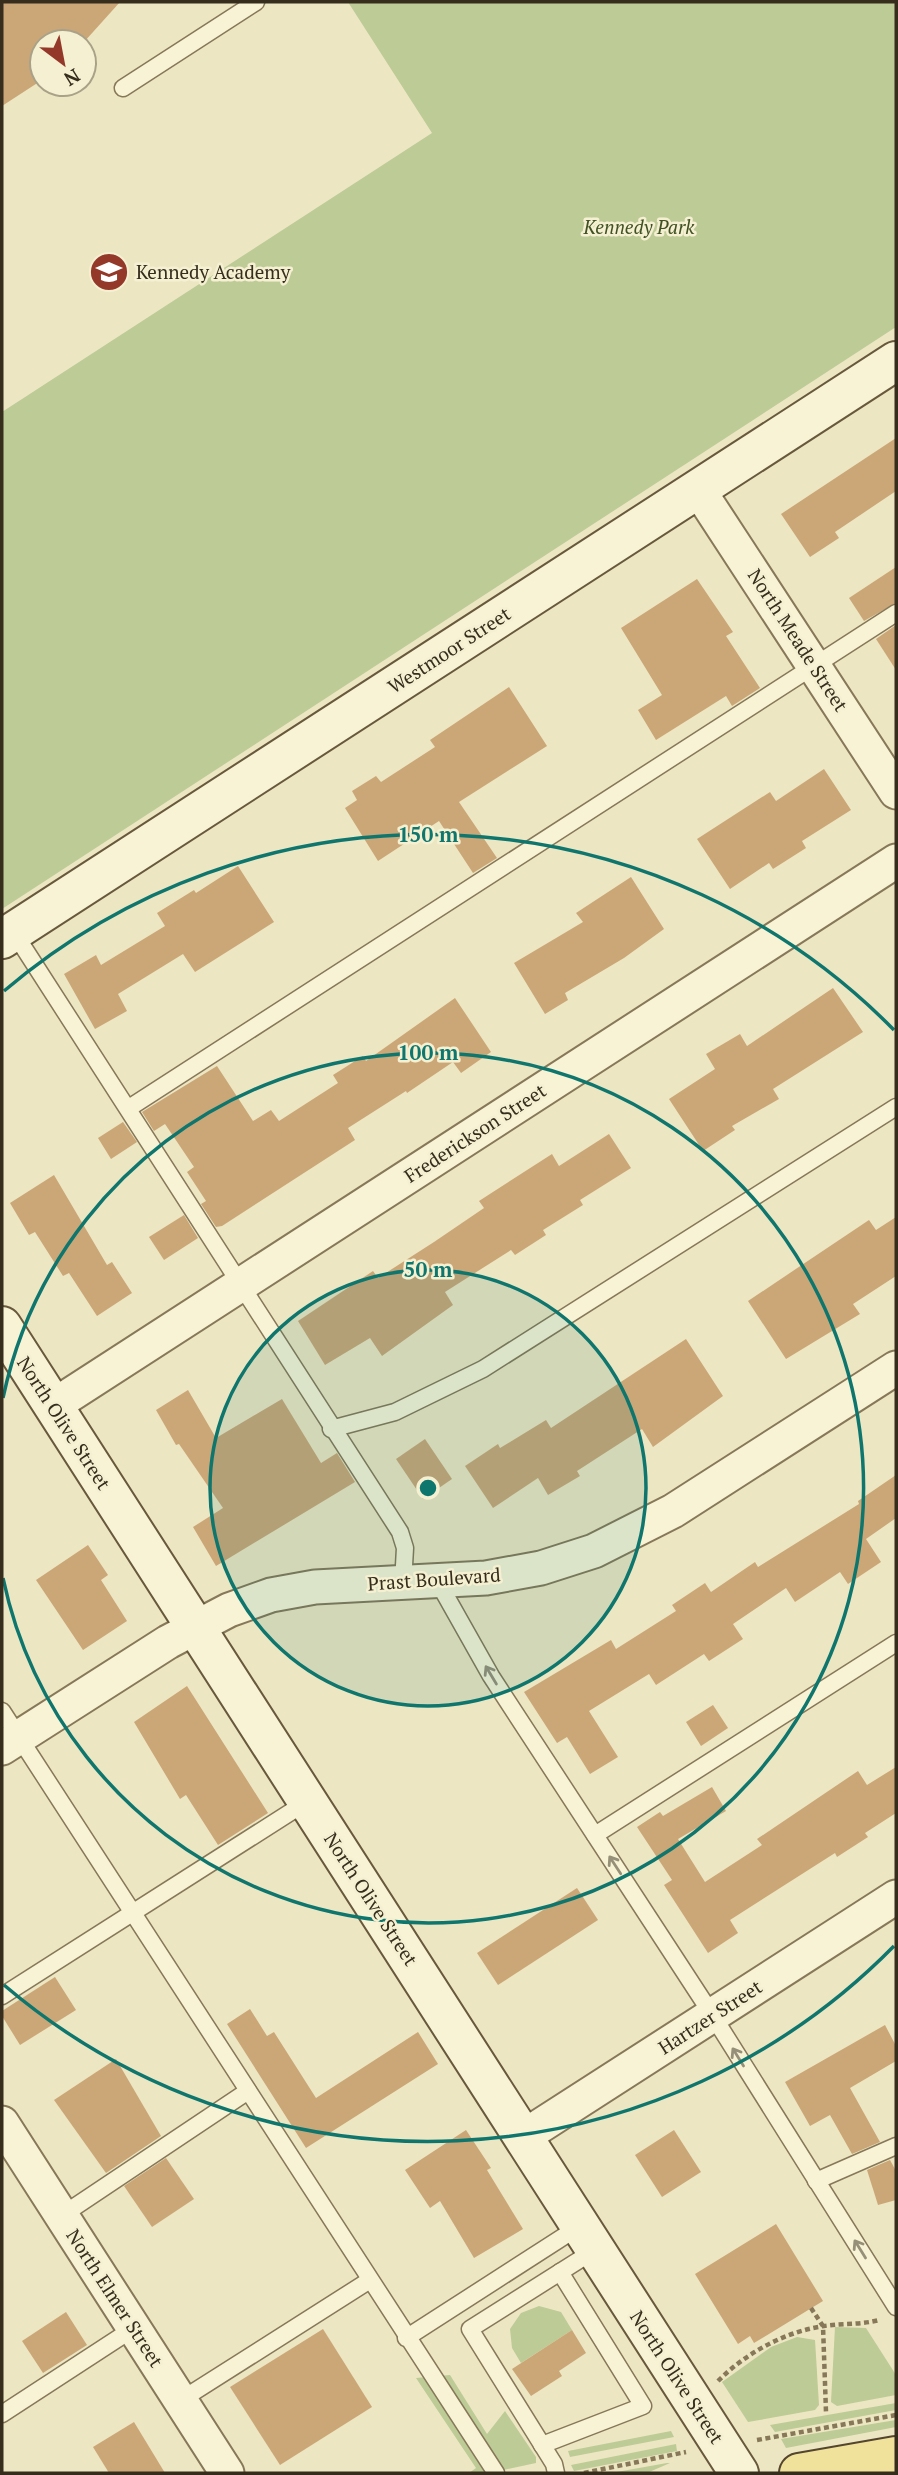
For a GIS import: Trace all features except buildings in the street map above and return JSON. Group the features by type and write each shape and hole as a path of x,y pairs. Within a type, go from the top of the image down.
{"main road":[{"path":"799,2473 896,2456"}],"street":[{"name":"Westmoor Street","path":"8,935 896,361"},
{"name":"North Meade Street","path":"698,489 896,792"},
{"name":"Frederickson Street","path":"53,1406 896,861"},
{"name":"North Olive Street","path":"2,1326 588,2238 747,2457"},
{"name":"Prast Boulevard","path":"7,1732 195,1627 271,1595 314,1587 486,1578 541,1568 594,1551 635,1533 896,1368"},
{"name":"Hartzer Street","path":"523,2137 896,1897"},
{"path":"820,1946 896,1916"},
{"name":"North Elmer Street","path":"2,2123 227,2473"}],"lane":[{"path":"123,88 256,2"},
{"path":"129,1108 896,613"},
{"path":"8,935 129,1108 239,1286 400,1532 405,1548 403,1583"},
{"path":"331,1429 396,1412 483,1369 896,1107"},
{"path":"438,1582 491,1676 713,2016 816,2180 891,2312"},
{"path":"595,1835 896,1643"},
{"path":"7,1732 132,1913 496,2473"},
{"path":"2,1996 308,1801"},
{"path":"61,2216 248,2091"},
{"path":"816,2180 896,2146"},
{"path":"406,2337 588,2238"},
{"path":"556,2473 542,2445 470,2329 560,2272 588,2238"},
{"path":"542,2445 643,2406 560,2272"},
{"path":"181,2400 370,2280"},
{"path":"2,2414 134,2328"}],"path":[{"path":"811,2308 823,2326 826,2412"},
{"path":"717,2381 738,2361 785,2338 823,2326 891,2312"},
{"path":"747,2457 896,2415"},
{"path":"584,2473 686,2452"}],"green space":[{"name":"Kennedy Park","path":"348,2 896,2 896,327 2,909 2,412 432,133"},
{"path":"539,2306 561,2312 572,2330 521,2363 512,2348 510,2329 521,2313"},
{"path":"835,2327 866,2328 896,2375 896,2395 837,2406 831,2402"},
{"path":"797,2337 815,2340 819,2405 815,2410 748,2422 722,2382 771,2347"},
{"path":"450,2375 487,2434 505,2411 536,2457 536,2463 503,2470 494,2455 481,2463 488,2473 469,2473 476,2468 416,2378"},
{"path":"896,2403 896,2410 775,2432 770,2425"},
{"path":"896,2420 896,2427 786,2448 781,2439"},
{"path":"671,2431 674,2437 570,2457 568,2451"},
{"path":"676,2444 677,2451 574,2471 571,2465"},
{"path":"670,2463 647,2473 611,2473"}],"place":[{"name":"Kennedy Academy","path":"109,272"}]}
